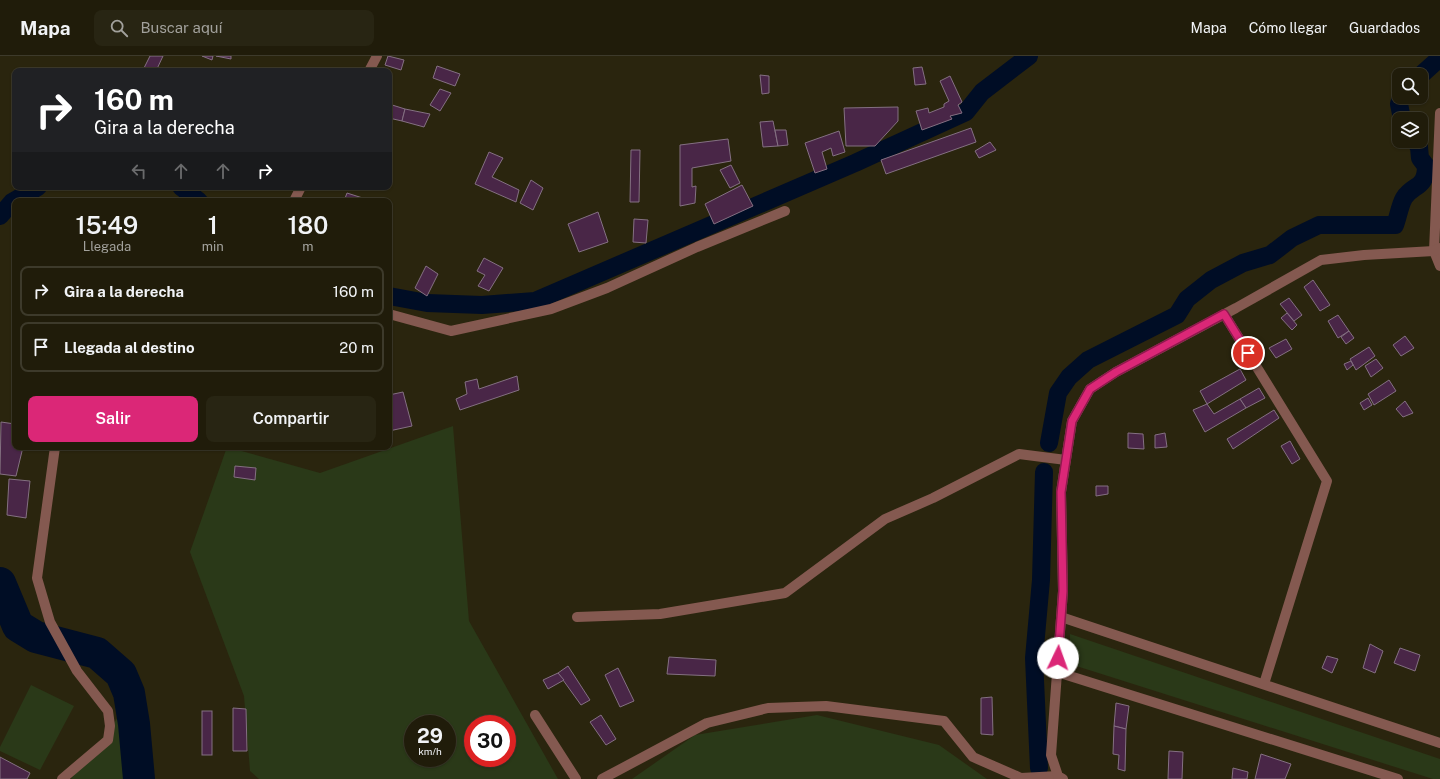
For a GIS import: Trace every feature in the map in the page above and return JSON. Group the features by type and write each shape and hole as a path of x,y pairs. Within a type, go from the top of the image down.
{"street":[{"path":"371,68 377,56"},
{"path":"1440,114 1437,250 1440,266"},
{"path":"392,315 450,330 552,309 607,288 697,247 785,211"},
{"path":"602,779 707,723 768,708 826,706 944,721 973,757 1021,778 1061,777 1051,755 1063,591 1061,492 1072,421 1090,389 1116,372 1321,260 1364,255 1437,250"},
{"path":"1224,314 1327,481 1264,684"},
{"path":"55,450 37,578 50,622 77,671 108,711 110,726 108,740 62,779"},
{"path":"577,617 660,614 785,593 885,518 933,498 1019,454 1066,460"},
{"path":"1061,617 1440,743"},
{"path":"1057,672 1398,779"},
{"path":"535,715 576,779"}],"green space":[{"path":"453,426 469,621 558,779 259,779 250,771 244,696 190,552 226,450 238,450 320,473 385,450 392,450 392,448"},
{"path":"1070,634 1440,759 1440,779 1433,779 1070,664"},
{"path":"31,685 74,706 40,770 0,751 0,747"},
{"path":"129,703 138,779 71,779"},
{"path":"817,715 939,745 987,779 632,779 695,735"}],"building":[{"path":"150,56 163,56 157,68 144,68"},
{"path":"202,56 213,56 212,60"},
{"path":"216,56 231,56 231,59"},
{"path":"388,56 404,60 401,70 385,65"},
{"path":"437,66 460,74 455,86 433,78"},
{"path":"922,67 926,84 915,85 913,68"},
{"path":"760,75 769,76 769,93 762,94"},
{"path":"950,76 962,102 958,105 962,113 950,116 952,119 922,130 916,111 928,108 929,113 944,107 944,104 949,101 940,81"},
{"path":"440,89 451,93 440,111 430,105"},
{"path":"392,105 405,109 402,121 392,119"},
{"path":"898,107 898,121 875,146 846,146 844,108"},
{"path":"405,109 430,114 424,127 402,121"},
{"path":"773,121 778,146 763,147 760,122"},
{"path":"971,128 976,142 886,174 881,160"},
{"path":"775,130 786,130 788,145 778,146"},
{"path":"839,131 845,152 833,156 831,148 822,152 827,169 815,173 805,143"},
{"path":"728,139 731,161 692,168 692,187 696,186 695,203 680,206 680,145"},
{"path":"990,142 996,150 979,158 975,151"},
{"path":"631,150 640,150 639,202 630,202"},
{"path":"489,152 503,158 492,177 519,190 516,202 475,184"},
{"path":"731,165 740,183 730,188 720,170"},
{"path":"531,180 543,188 533,210 520,203"},
{"path":"742,185 753,206 714,224 705,204"},
{"path":"347,193 363,198 345,198"},
{"path":"598,212 608,242 579,252 568,224"},
{"path":"634,219 648,220 646,243 633,242"},
{"path":"484,258 503,268 489,291 478,286 485,275 477,271"},
{"path":"426,266 438,274 427,296 415,288"},
{"path":"1313,280 1330,305 1320,311 1304,287"},
{"path":"1289,298 1302,315 1294,321 1280,304"},
{"path":"1287,313 1297,325 1292,330 1281,318"},
{"path":"1338,315 1349,331 1338,338 1328,321"},
{"path":"1349,331 1354,338 1346,344 1341,337"},
{"path":"1405,336 1414,348 1401,356 1393,345"},
{"path":"1286,339 1292,349 1276,358 1269,348"},
{"path":"1369,347 1375,356 1356,370 1350,359"},
{"path":"1376,359 1383,368 1371,377 1365,366"},
{"path":"1351,361 1353,365 1347,370 1344,364"},
{"path":"1240,369 1246,380 1207,404 1200,391"},
{"path":"517,376 519,390 460,410 456,399 467,394 465,382 477,379 479,389"},
{"path":"1389,380 1396,391 1374,405 1368,394"},
{"path":"1259,388 1265,398 1246,408 1240,399"},
{"path":"403,392 412,426 392,430 392,394"},
{"path":"1368,398 1372,405 1364,410 1360,403"},
{"path":"1240,399 1246,408 1205,432 1193,410 1207,404 1214,414"},
{"path":"1405,401 1413,413 1403,417 1396,409"},
{"path":"1274,410 1279,418 1233,449 1227,439"},
{"path":"1,422 12,424 12,450 22,450 16,476 0,474"},
{"path":"1128,433 1143,434 1144,449 1128,448"},
{"path":"1165,433 1167,447 1155,448 1155,435"},
{"path":"1290,441 1300,459 1292,464 1281,446"},
{"path":"235,466 256,468 255,480 234,477"},
{"path":"9,479 30,481 26,518 7,515"},
{"path":"1096,486 1108,486 1108,494 1096,496"},
{"path":"1370,644 1383,651 1375,673 1363,668"},
{"path":"1400,648 1420,655 1415,671 1394,663"},
{"path":"1327,656 1338,659 1332,673 1322,668"},
{"path":"669,657 716,660 715,676 667,674"},
{"path":"568,666 590,700 581,705 558,673"},
{"path":"618,668 634,701 620,707 605,675"},
{"path":"558,673 564,680 548,689 543,680"},
{"path":"992,697 993,735 981,734 981,698"},
{"path":"1116,703 1129,706 1126,729 1114,726"},
{"path":"233,708 246,709 247,751 233,751"},
{"path":"202,711 212,711 212,755 202,755"},
{"path":"601,715 616,739 606,745 590,722"},
{"path":"1114,726 1126,729 1125,771 1118,769 1119,755 1113,754"},
{"path":"1169,751 1183,752 1182,779 1168,779"},
{"path":"1261,754 1291,764 1285,779 1255,779"},
{"path":"0,757 30,773 27,779 0,779"},
{"path":"1233,768 1248,772 1247,779 1232,779"}],"waterway":[{"path":"392,297 427,303 482,305 535,301 855,163 966,112 982,92 1029,56"},
{"path":"1428,69 1440,58"},
{"path":"1399,104 1401,112"},
{"path":"1049,443 1058,393 1069,377 1088,360 1177,315 1187,299 1211,280 1243,263 1270,255 1292,238 1319,225 1395,225 1404,198 1424,179 1426,166 1420,158 1419,148"},
{"path":"19,198 33,190"},
{"path":"185,190 195,198"},
{"path":"0,216 12,202"},
{"path":"1039,768 1034,658 1041,580 1044,472"},
{"path":"0,583 18,626 36,637 97,653 121,674 129,693 134,724 139,779"}],"route":[{"path":"1058,658 1063,591 1061,492 1072,421 1090,389 1116,372 1224,314 1248,353"}]}
